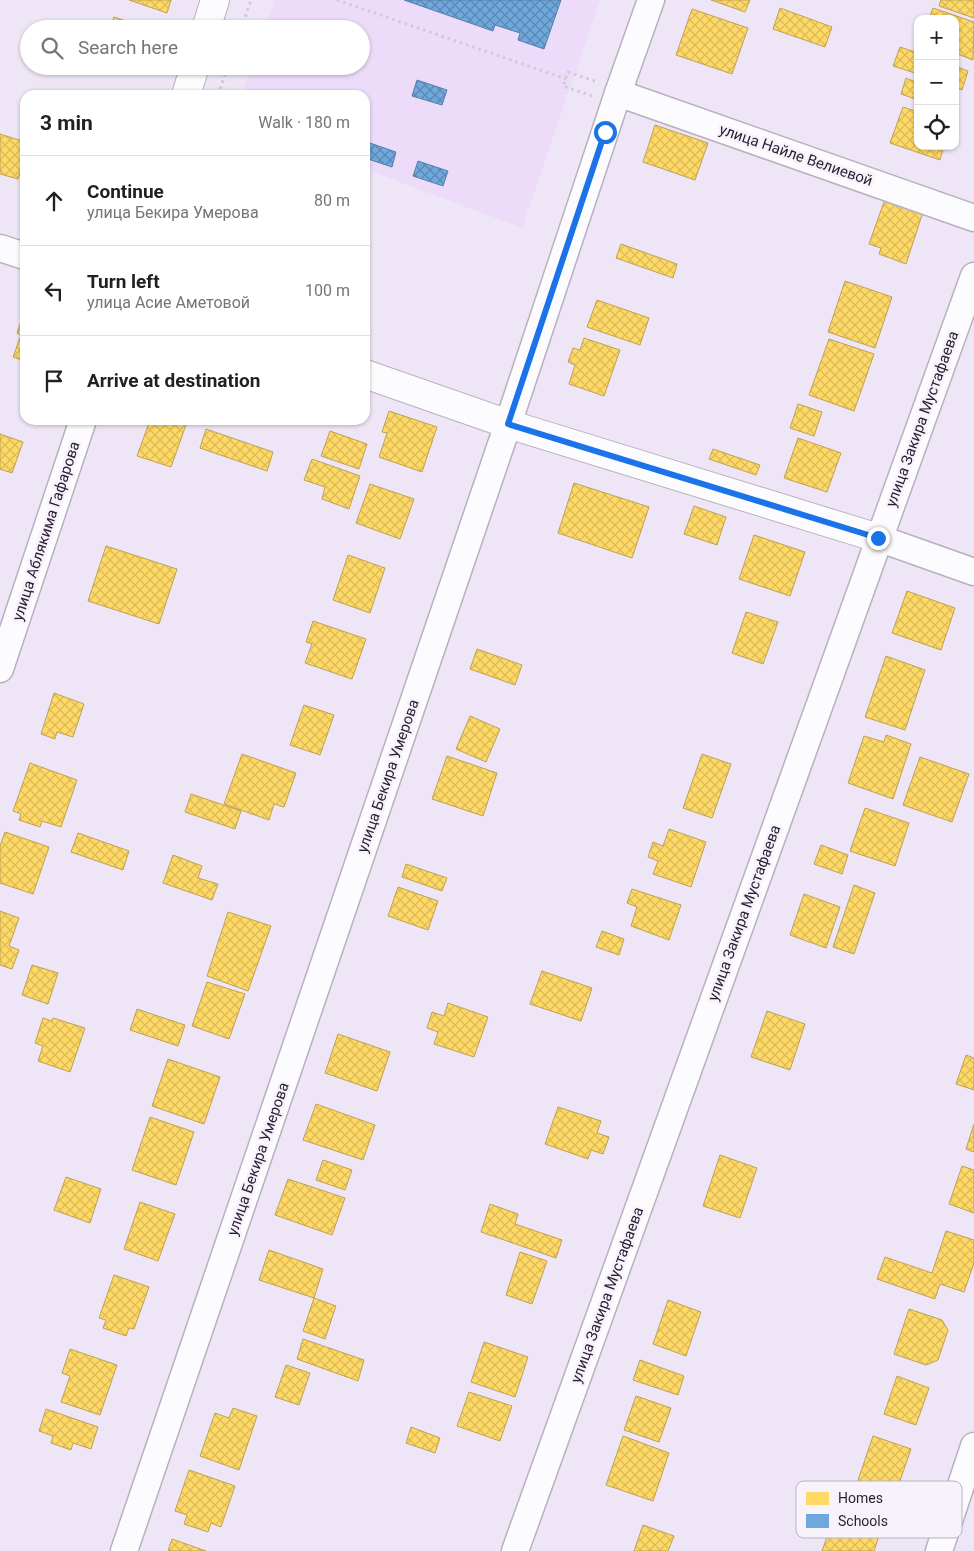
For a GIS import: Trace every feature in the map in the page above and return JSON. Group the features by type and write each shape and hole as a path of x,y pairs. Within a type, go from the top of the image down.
{"street":[{"path":"209,20 215,0"},
{"name":"улица Бекира Умерова","path":"124,1551 508,424 606,92 651,0"},
{"path":"188,90 192,75"},
{"name":"улица Найле Велиевой","path":"606,92 974,218"},
{"path":"0,248 20,254"},
{"name":"улица Закира Мустафаева","path":"516,1551 878,538 974,276"},
{"path":"370,376 508,424 878,538 974,572"},
{"name":"улица Аблякима Гафарова","path":"0,670 81,425"},
{"path":"962,1482 974,1446"},
{"path":"939,1551 943,1538"}],"path":[{"path":"244,20 250,0"},
{"path":"336,0 566,79"},
{"path":"568,72 606,92 563,86 568,72"},
{"path":"220,90 225,75"}],"shaded area":[{"path":"275,0 600,0 522,228 370,171 370,90 244,90 249,75 370,75 370,20 268,20"}],"building: Homes":[{"path":"129,0 171,0 167,13"},
{"path":"711,0 750,0 745,12"},
{"path":"941,0 974,0 974,18 939,6"},
{"path":"780,8 832,27 825,47 773,29"},
{"path":"933,8 954,15 930,15"},
{"path":"692,9 748,28 732,74 676,55"},
{"path":"959,17 974,22 973,60 959,55"},
{"path":"900,47 914,52 914,73 893,66"},
{"path":"959,68 968,71 962,90 959,89"},
{"path":"906,78 914,81 914,99 901,94"},
{"path":"903,107 914,111 914,150 943,150 940,160 890,143"},
{"path":"655,125 708,143 695,180 643,162"},
{"path":"0,134 20,140 20,173 18,179 0,174"},
{"path":"885,199 923,212 906,264 879,254 881,248 869,244"},
{"path":"621,244 677,264 673,278 616,258"},
{"path":"845,281 892,297 875,348 828,332"},
{"path":"597,300 649,318 640,345 587,327"},
{"path":"20,338 20,359 13,357"},
{"path":"584,338 620,350 604,396 569,384 575,365 568,362 573,348 580,350"},
{"path":"829,339 874,354 854,411 809,395"},
{"path":"798,404 822,412 814,436 790,428"},
{"path":"389,411 437,427 422,472 379,457 387,433 382,432"},
{"path":"148,425 186,425 171,467 137,456"},
{"path":"206,429 273,452 267,471 200,448"},
{"path":"330,431 367,444 359,469 321,456"},
{"path":"0,434 23,442 12,473 0,469"},
{"path":"798,438 841,453 827,492 784,478"},
{"path":"713,449 760,465 756,475 709,459"},
{"path":"312,459 360,476 349,509 322,499 325,487 304,480"},
{"path":"574,483 649,507 632,558 558,533"},
{"path":"370,484 414,499 400,539 356,523"},
{"path":"694,506 726,517 717,545 684,534"},
{"path":"754,535 805,552 790,596 739,579"},
{"path":"106,546 177,569 159,624 88,601"},
{"path":"348,555 385,568 370,613 333,600"},
{"path":"907,591 955,608 941,650 892,633"},
{"path":"746,612 778,622 763,664 732,653"},
{"path":"313,621 366,639 352,679 305,663 312,644 306,642"},
{"path":"477,649 522,665 515,685 470,669"},
{"path":"886,656 925,670 905,730 865,717"},
{"path":"54,693 84,704 73,737 57,732 55,739 41,734"},
{"path":"304,705 334,715 320,755 290,745"},
{"path":"470,716 500,729 486,762 456,749"},
{"path":"886,735 911,744 893,799 848,783 864,736 884,742"},
{"path":"242,754 296,773 284,807 274,804 269,820 224,804"},
{"path":"702,754 731,764 712,818 683,808"},
{"path":"447,756 497,773 483,816 432,799"},
{"path":"920,757 969,774 952,822 903,805"},
{"path":"30,763 77,780 61,827 42,821 40,827 19,820 21,814 13,811"},
{"path":"191,794 241,811 235,829 185,812"},
{"path":"865,808 909,823 895,866 850,851"},
{"path":"669,829 706,842 691,887 653,874 658,861 648,857 653,842 663,846"},
{"path":"5,832 49,847 33,894 0,883 0,846"},
{"path":"78,833 129,851 123,870 71,852"},
{"path":"821,845 848,855 842,874 814,864"},
{"path":"173,855 202,866 198,878 218,884 212,900 163,883"},
{"path":"406,864 447,878 442,891 402,877"},
{"path":"854,885 875,893 854,954 833,947"},
{"path":"398,887 438,901 428,930 388,916"},
{"path":"632,889 681,905 669,940 631,926 637,907 627,903"},
{"path":"804,894 840,907 826,948 790,935"},
{"path":"0,911 19,918 9,946 19,950 12,969 0,965"},
{"path":"228,912 271,926 248,991 207,976"},
{"path":"602,931 624,939 619,955 596,947"},
{"path":"32,965 58,973 48,1004 22,995"},
{"path":"542,971 592,988 581,1021 530,1004"},
{"path":"207,982 245,994 229,1039 192,1026"},
{"path":"448,1003 488,1017 474,1057 434,1044 438,1032 427,1028 432,1012 444,1016"},
{"path":"137,1009 185,1025 178,1046 130,1030"},
{"path":"767,1011 805,1024 790,1070 751,1057"},
{"path":"43,1018 52,1021 53,1018 85,1028 70,1072 38,1061 43,1046 35,1043"},
{"path":"338,1034 390,1052 377,1091 325,1073"},
{"path":"966,1055 974,1058 974,1090 956,1084"},
{"path":"168,1059 220,1077 204,1124 152,1106"},
{"path":"316,1104 375,1125 363,1160 303,1140"},
{"path":"558,1107 601,1121 597,1133 609,1137 603,1154 591,1150 588,1159 545,1144"},
{"path":"150,1117 194,1132 176,1185 132,1170"},
{"path":"974,1124 974,1152 966,1149"},
{"path":"720,1155 757,1168 740,1218 703,1206"},
{"path":"323,1160 352,1170 345,1190 316,1180"},
{"path":"962,1166 974,1170 974,1213 949,1204"},
{"path":"66,1177 101,1189 90,1223 54,1210"},
{"path":"288,1179 345,1198 332,1235 275,1215"},
{"path":"140,1202 175,1214 158,1261 124,1249"},
{"path":"490,1204 518,1214 515,1224 562,1240 556,1258 481,1232"},
{"path":"946,1231 974,1240 974,1263 964,1292 940,1284 935,1299 877,1279 885,1257 932,1273"},
{"path":"269,1250 323,1269 314,1298 259,1280"},
{"path":"520,1252 547,1261 532,1304 506,1295"},
{"path":"114,1275 149,1287 134,1329 129,1328 126,1336 103,1328 106,1320 99,1318"},
{"path":"314,1298 336,1306 325,1339 303,1331"},
{"path":"668,1300 701,1312 686,1356 653,1344"},
{"path":"909,1309 942,1320 948,1330 938,1360 926,1365 894,1354"},
{"path":"303,1339 364,1360 358,1381 297,1359"},
{"path":"484,1342 528,1357 515,1397 471,1382"},
{"path":"70,1349 117,1365 100,1415 61,1402 70,1376 62,1373"},
{"path":"640,1360 684,1376 678,1395 633,1380"},
{"path":"286,1365 310,1373 299,1405 275,1397"},
{"path":"897,1376 929,1388 916,1425 884,1414"},
{"path":"469,1392 512,1406 500,1441 457,1426"},
{"path":"636,1396 671,1408 659,1442 624,1430"},
{"path":"233,1408 257,1416 239,1470 200,1456 215,1413 229,1418"},
{"path":"46,1409 98,1427 91,1449 73,1443 71,1450 51,1443 53,1436 39,1431"},
{"path":"411,1427 440,1438 435,1453 406,1443"},
{"path":"623,1436 669,1453 653,1501 606,1485"},
{"path":"873,1436 911,1449 900,1481 858,1481"},
{"path":"189,1470 235,1486 221,1527 211,1523 208,1532 184,1524 187,1515 175,1511"},
{"path":"643,1525 674,1536 668,1551 634,1551"},
{"path":"827,1538 878,1538 874,1551 822,1551"},
{"path":"172,1539 206,1551 168,1551"}],"building: Schools":[{"path":"404,0 561,0 544,49 518,40 520,33 495,25 493,31"},
{"path":"417,80 447,90 442,105 412,96"},
{"path":"370,143 396,152 392,167 370,160"},
{"path":"418,161 448,171 443,186 413,176"}],"route":[{"path":"605,132 508,424 878,538"}]}
